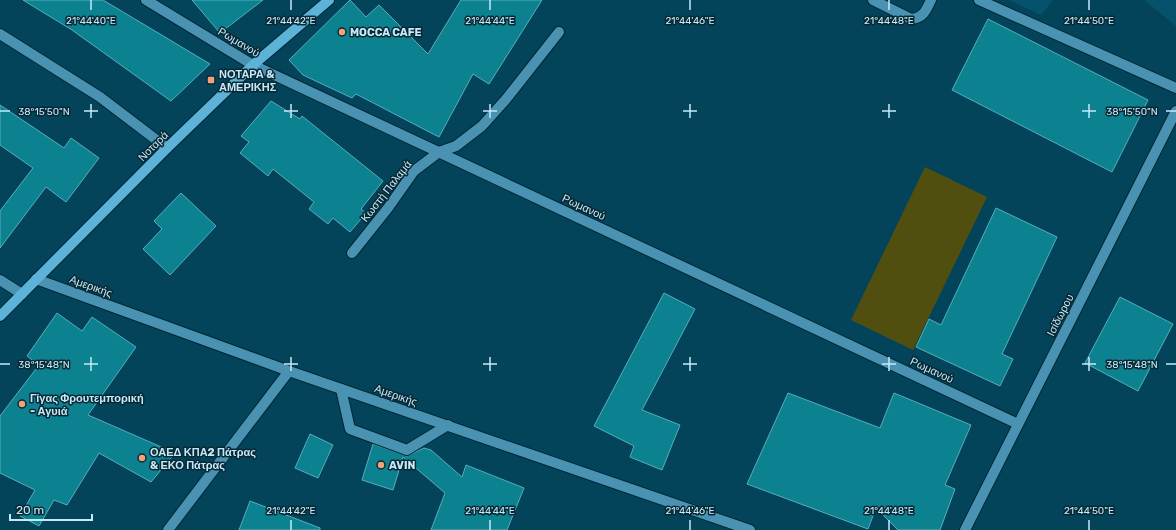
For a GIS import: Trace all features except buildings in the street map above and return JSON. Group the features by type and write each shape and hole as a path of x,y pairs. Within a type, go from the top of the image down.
{"main road":[{"name":"Νοταρά","path":"0,316 167,148 253,65 329,0"}],"street":[{"name":"Ρωμανού","path":"146,0 253,65 1018,424"},
{"path":"873,0 911,19 923,15 931,0"},
{"path":"979,0 1176,88"},
{"name":"Κωστή Παλαμά","path":"352,252 388,208 414,171 439,152 456,146 482,126 503,103 559,32"},
{"path":"0,34 100,97 167,148"},
{"name":"Ισίδωρου","path":"965,530 1176,111"},
{"name":"Αμερικής","path":"36,279 341,389 750,530"},
{"path":"0,280 22,294"},
{"path":"168,530 289,370"},
{"path":"341,389 350,429 407,450 448,425"}],"shaded area":[{"path":"1009,0 1053,0 1041,15"},
{"path":"1144,0 1176,0 1176,26"},
{"path":"925,167 987,197 913,350 851,320"}],"place":[{"name":"MOCCA CAFE","path":"342,32"},
{"name":"ΝΟΤΑΡΑ & ΑΜΕΡΙΚΗΣ","path":"211,80"},
{"name":"Γίγας Φρουτεμπορική - Αγυιά","path":"22,404"},
{"name":"ΟΑΕΔ ΚΠΑ2 Πάτρας & ΕΚΟ Πάτρας","path":"142,458"},
{"name":"AVIN","path":"381,465"}]}
